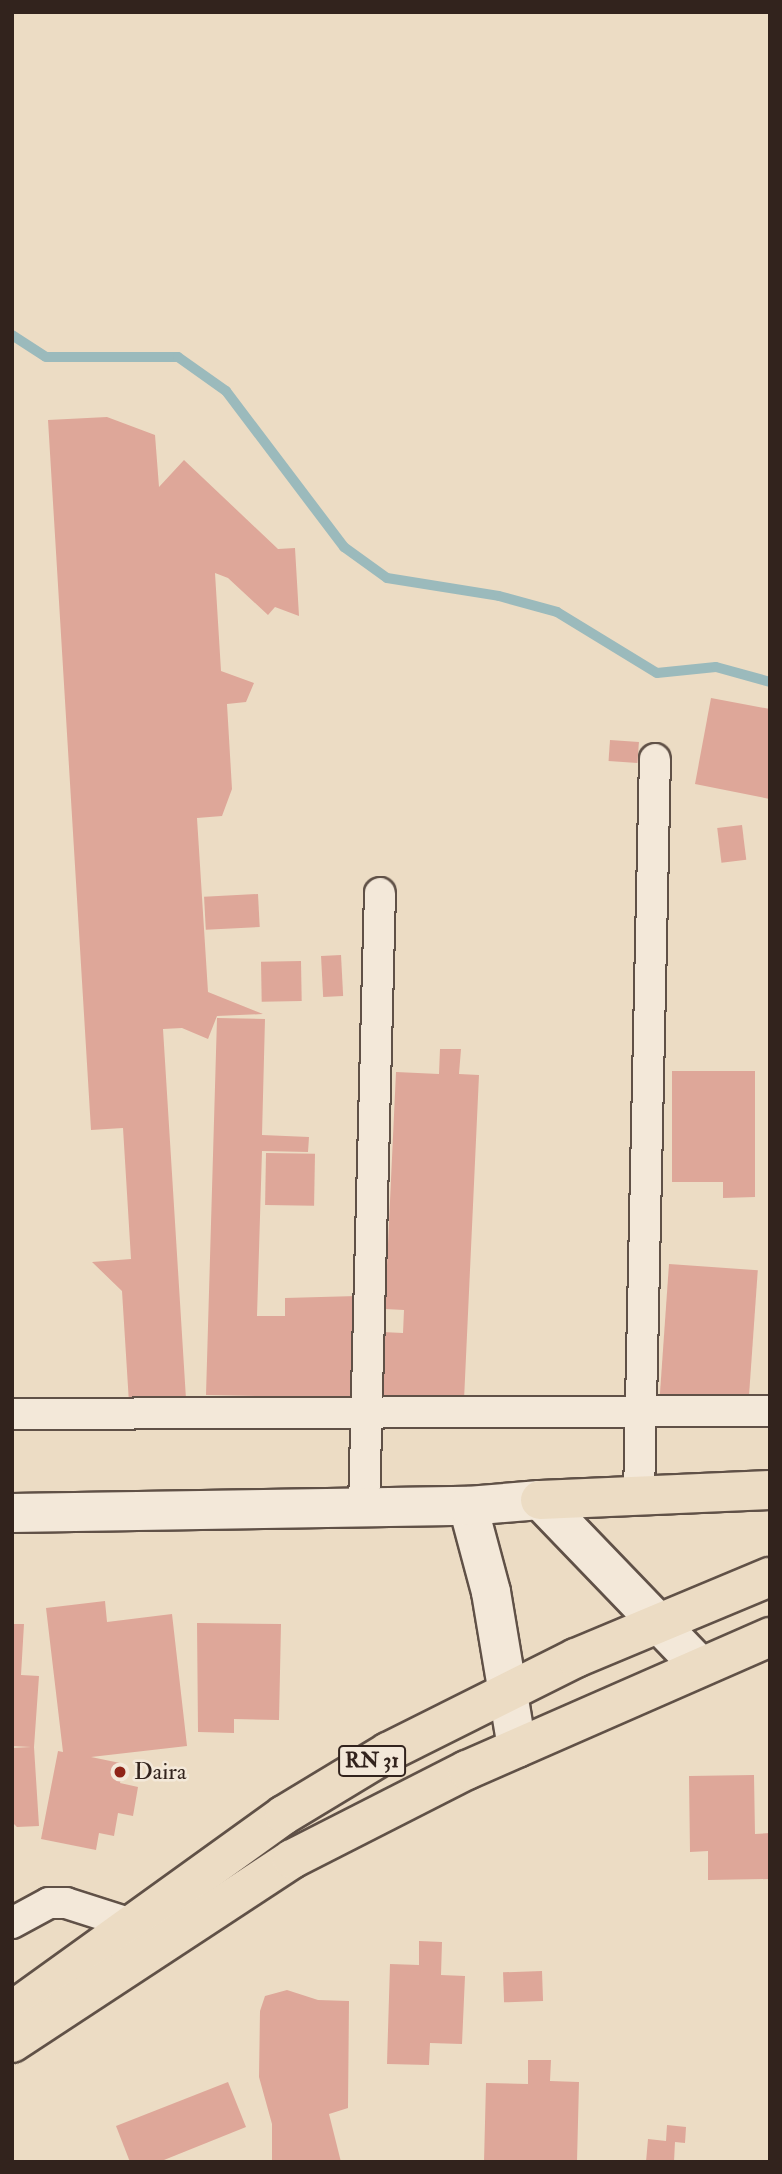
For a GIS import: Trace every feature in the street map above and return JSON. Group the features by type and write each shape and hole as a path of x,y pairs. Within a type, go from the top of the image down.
{"highway":[{"path":"540,1500 770,1490"},
{"name":"RN 31","path":"12,2011 295,1808 388,1752 656,1623 770,1577"},
{"name":"RN 31","path":"12,2043 292,1859 516,1748 699,1665 770,1637"}],"street":[{"path":"639,1496 655,759"},
{"path":"364,1507 380,892"},
{"path":"12,1414 770,1411"},
{"path":"12,1513 468,1506 540,1500 699,1665"},
{"path":"468,1506 491,1592 504,1694 516,1748"},
{"path":"12,1923 49,1903 66,1903 132,1924"}],"building":[{"path":"107,417 155,435 159,487 184,460 278,549 295,548 299,616 275,607 268,615 228,578 215,573 221,671 254,683 246,702 227,704 232,789 222,816 197,818 208,992 263,1014 217,1016 208,1039 182,1028 163,1029 186,1399 129,1403 122,1291 92,1262 131,1259 123,1128 91,1130 48,420"},
{"path":"711,698 770,709 770,799 695,784"},
{"path":"610,740 639,742 637,763 609,761"},
{"path":"742,825 746,860 721,863 717,828"},
{"path":"258,894 260,927 206,930 204,897"},
{"path":"341,955 343,996 323,997 321,956"},
{"path":"301,961 302,1001 262,1002 261,962"},
{"path":"217,1018 265,1019 262,1135 309,1137 308,1152 262,1151 257,1316 285,1316 285,1298 357,1296 353,1398 206,1395"},
{"path":"440,1049 461,1049 459,1074 479,1075 464,1400 379,1396 382,1332 403,1333 404,1310 385,1309 396,1072 439,1074"},
{"path":"672,1071 755,1071 755,1197 723,1198 723,1182 672,1182"},
{"path":"266,1153 315,1154 314,1206 265,1205"},
{"path":"669,1264 758,1270 748,1411 659,1405"},
{"path":"105,1601 107,1622 172,1614 187,1746 91,1757 125,1764 120,1783 138,1787 133,1816 118,1813 114,1836 99,1833 96,1850 41,1839 58,1751 63,1752 46,1608"},
{"path":"197,1623 281,1624 279,1720 234,1719 234,1733 198,1732"},
{"path":"12,1624 24,1624 21,1675 39,1676 34,1747 39,1826 17,1827 12,1822 12,1748 31,1747 12,1746"},
{"path":"754,1775 755,1834 770,1833 770,1879 708,1880 708,1851 690,1852 689,1776"},
{"path":"419,1941 442,1942 441,1975 465,1976 462,2044 430,2043 429,2065 387,2064 390,1964 419,1965"},
{"path":"542,1971 543,2001 504,2002 503,1972"},
{"path":"287,1990 318,2000 349,2001 348,2108 329,2114 341,2162 272,2162 272,2124 259,2077 260,2011 265,1996"},
{"path":"528,2060 551,2060 550,2081 579,2082 577,2162 484,2162 486,2083 528,2084"},
{"path":"228,2082 246,2127 159,2162 130,2162 116,2126"},
{"path":"667,2125 686,2127 685,2143 675,2142 674,2162 646,2162 648,2139 666,2141"}],"waterway":[{"path":"12,335 46,357 178,357 226,391 344,547 387,578 499,596 557,612 657,673 716,667 770,682"}],"place":[{"name":"Daira","path":"120,1772"}]}
